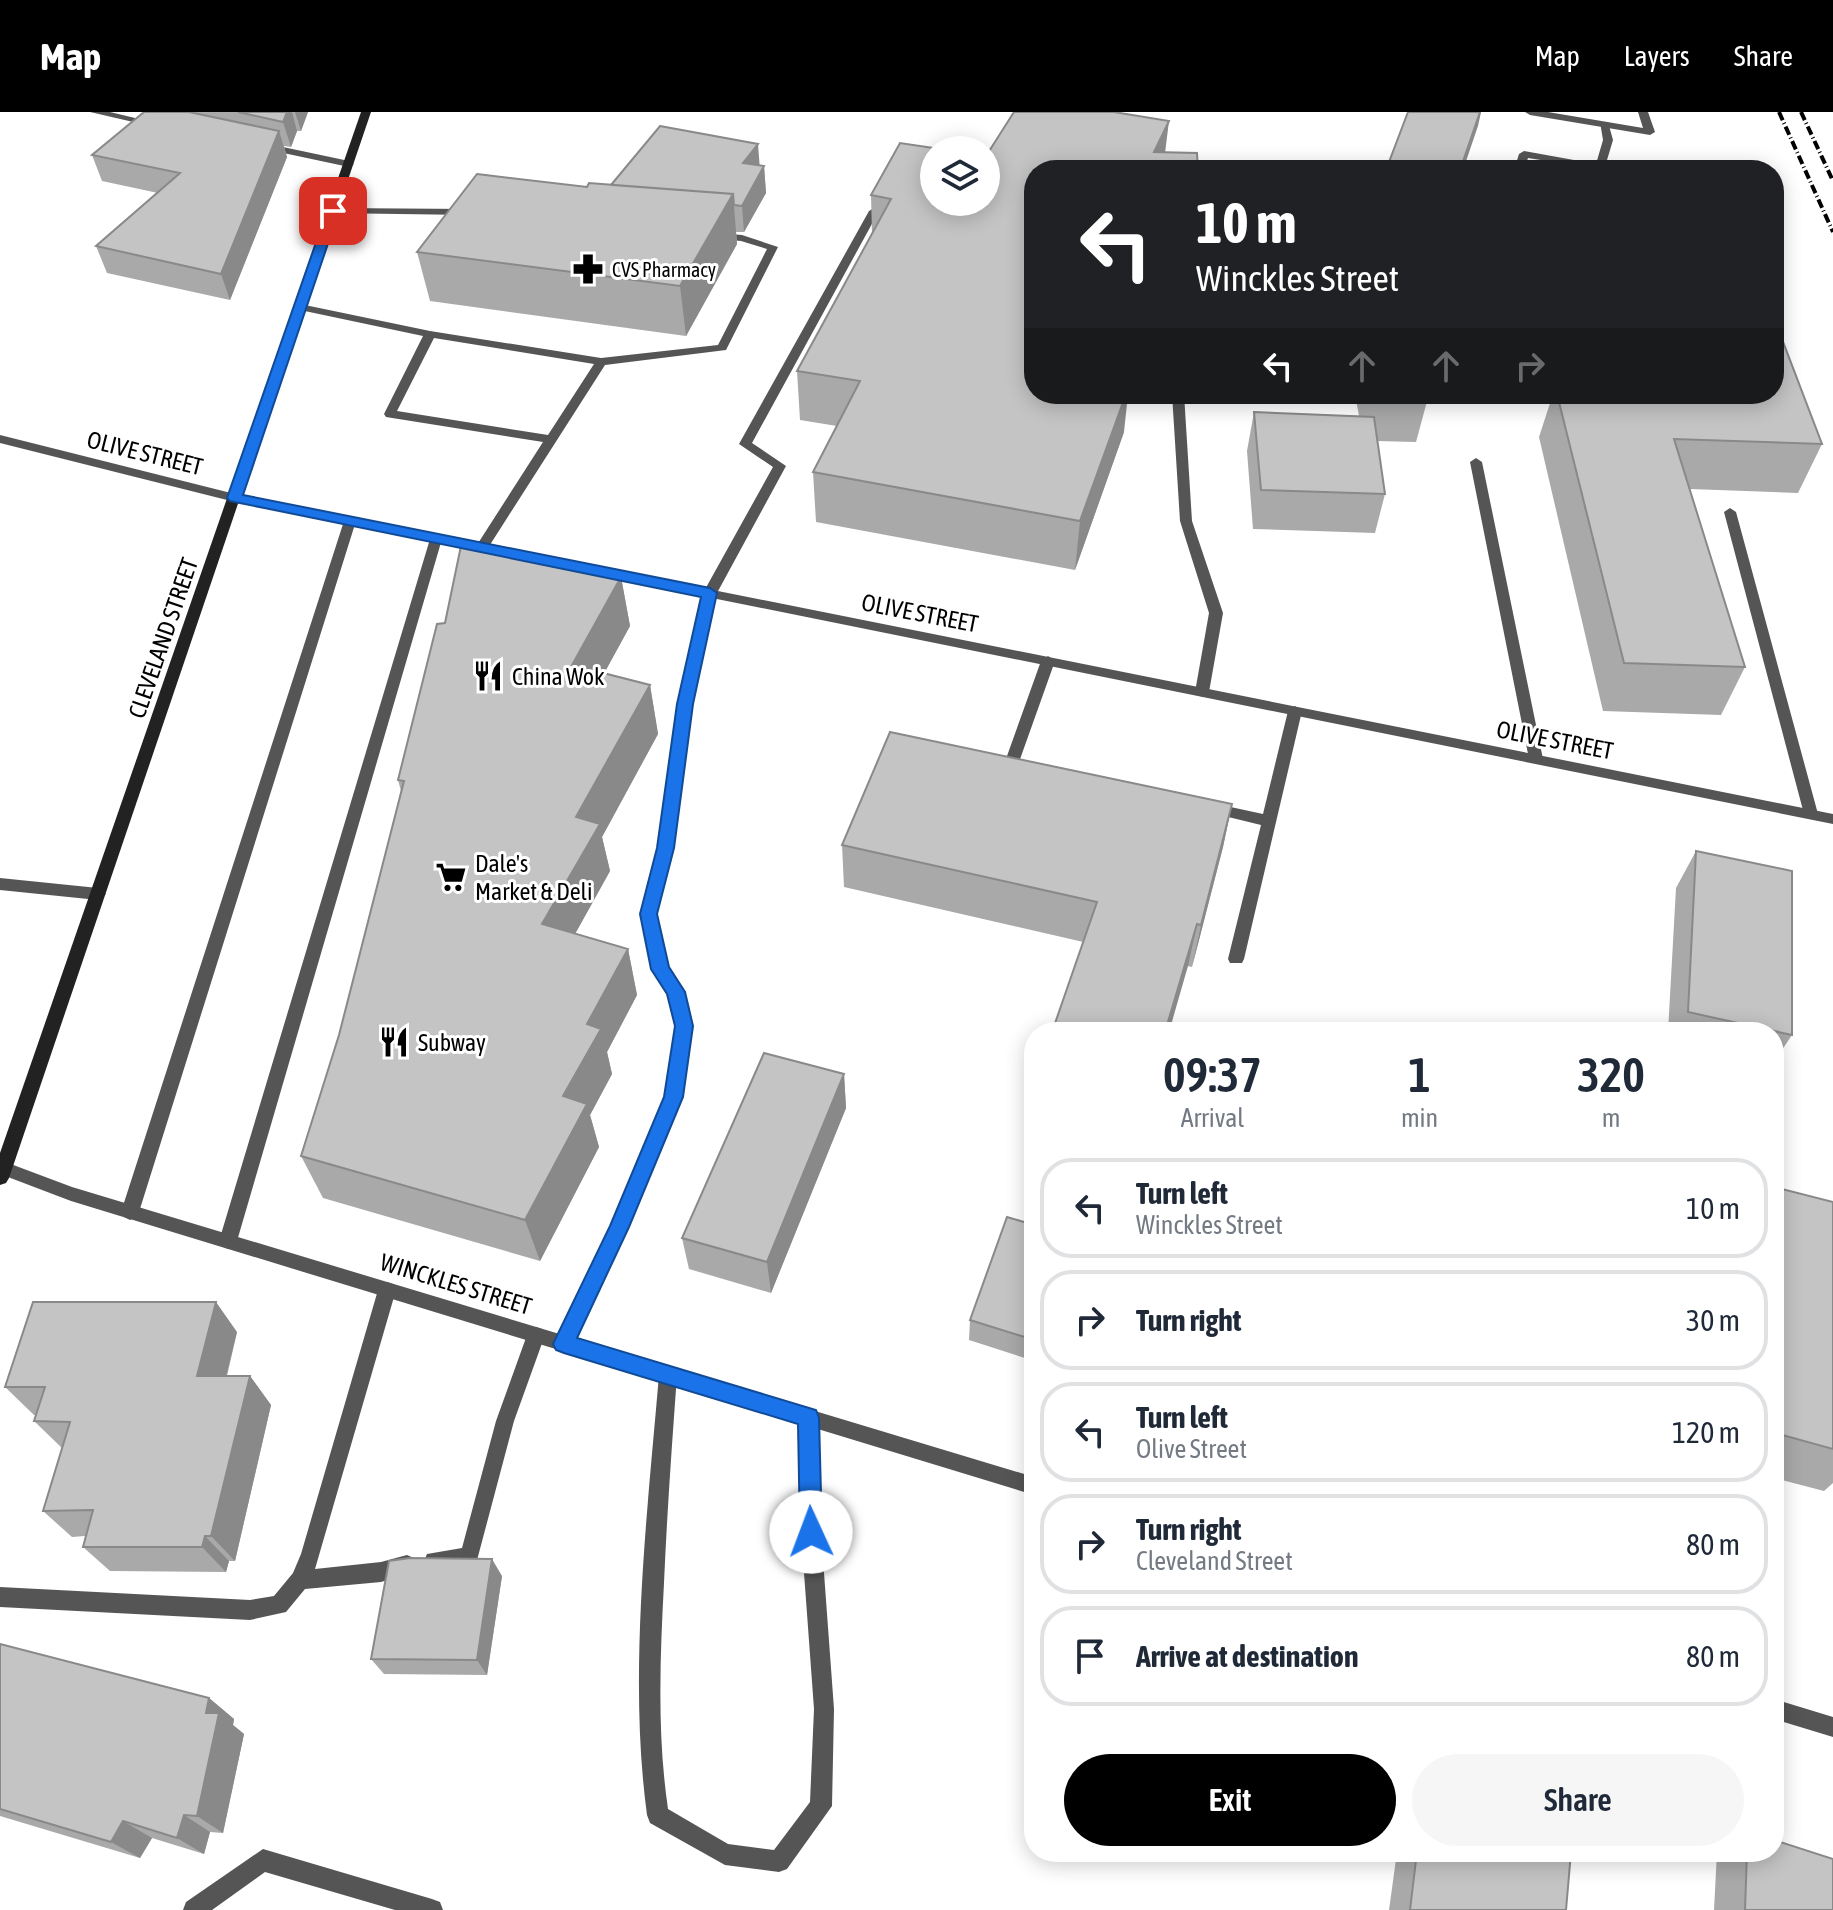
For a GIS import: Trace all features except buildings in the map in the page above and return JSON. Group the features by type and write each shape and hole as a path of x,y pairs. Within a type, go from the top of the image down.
{"main road":[{"name":"CLEVELAND STREET","path":"1,1171 366,112"}],"street":[{"path":"95,112 169,127"},
{"path":"1530,112 1650,132 1643,112"},
{"path":"1602,160 1608,140 1604,124"},
{"path":"257,145 349,164"},
{"path":"1522,160 1524,154 1557,160"},
{"path":"333,211 488,212"},
{"path":"564,1344 619,1227 674,1097 684,1026 676,992 660,969 648,914 665,848 685,704 710,593 780,466 745,444 874,211"},
{"path":"300,307 430,334 601,362 722,348 773,247 742,238 698,234"},
{"path":"430,334 390,414 553,440"},
{"path":"481,548 601,362"},
{"path":"1179,404 1186,521 1216,613 1202,692"},
{"name":"OLIVE STREET","path":"0,439 235,498 496,551"},
{"path":"1476,462 1536,759"},
{"path":"1730,512 1811,814"},
{"path":"130,1212 350,521"},
{"path":"228,1241 436,539"},
{"name":"OLIVE STREET","path":"557,563 1833,819"},
{"path":"984,757 1020,764 1048,661"},
{"path":"1236,959 1295,711"},
{"path":"1194,804 1269,821"},
{"path":"0,884 98,894"},
{"name":"WINCKLES STREET","path":"1,1171 1024,1483"},
{"path":"0,1597 250,1610 279,1605 300,1580 311,1554 387,1290"},
{"path":"300,1580 381,1572 412,1564 469,1557 505,1421 536,1335"},
{"path":"668,1375 658,1483 649,1677 650,1765 658,1815 725,1854 779,1861 821,1806 824,1709 812,1558 808,1418"},
{"path":"1784,1712 1833,1727"},
{"path":"194,1910 263,1860 432,1910"}],"railway":[{"path":"1779,112 1833,232"},
{"path":"1801,112 1833,181"}],"place":[{"name":"CVS Pharmacy","path":"588,269"},
{"name":"China Wok","path":"488,676"},
{"name":"Dale's Market & Deli","path":"451,877"},
{"name":"Subway","path":"394,1042"}],"route":[{"path":"333,211 235,498 710,593 685,704 665,848 648,914 660,969 676,992 684,1026 674,1097 619,1227 564,1344 808,1418 811,1532"}]}
